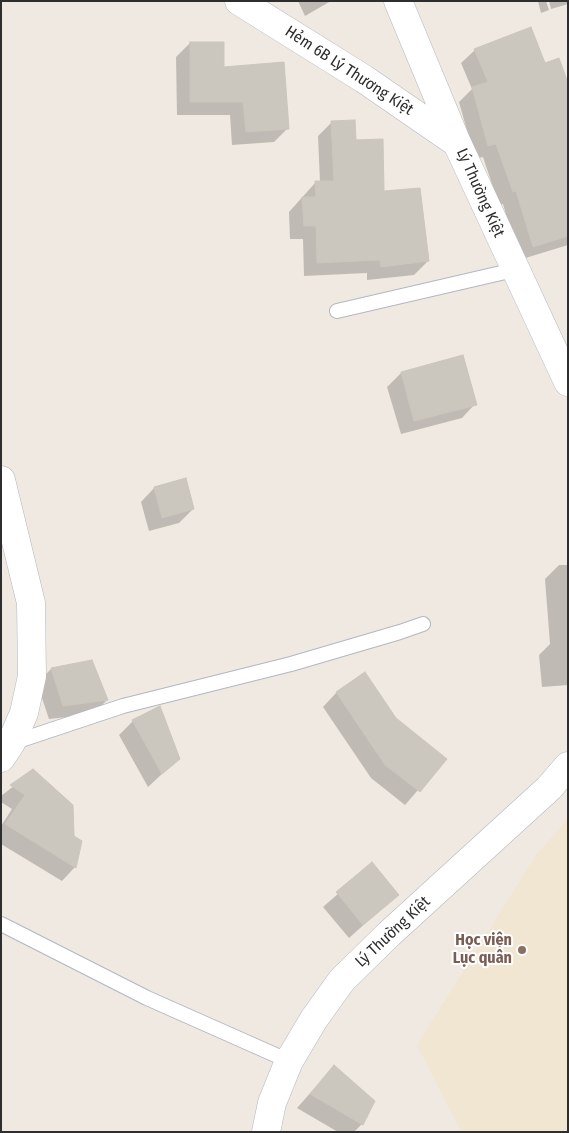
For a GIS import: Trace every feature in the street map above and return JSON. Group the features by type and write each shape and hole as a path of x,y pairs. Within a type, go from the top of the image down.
{"street":[{"name":"Hẻm 6B Lý Thương Kiệt","path":"239,1 364,79 458,143"},
{"name":"Lý Thường Kiệt","path":"398,1 514,270 568,382"},
{"path":"1,480 31,603 32,676 24,712 6,750"},
{"name":"Lý Thường Kiệt","path":"266,1132 272,1103 290,1061 314,1018 342,980 389,934 550,788 568,766"}],"lane":[{"path":"337,311 514,270"},
{"path":"6,750 123,706 291,664 423,624"},
{"path":"1,924 147,998 290,1061"}],"shaded area":[{"name":"Học viện Lục quân","path":"568,819 568,1132 461,1132 417,1045 536,855"}],"building":[{"path":"531,27 545,63 559,58 568,83 568,236 533,247 516,191 513,192 496,144 488,146 472,87 488,82 474,49"},
{"path":"190,42 224,42 224,67 284,62 289,129 246,132 243,102 190,102"},
{"path":"355,120 356,140 383,139 384,191 420,188 429,261 381,267 380,260 317,263 316,226 304,226 302,197 316,197 315,181 334,181 331,121"},
{"path":"463,355 477,405 414,421 401,372"},
{"path":"186,478 194,509 162,518 154,487"},
{"path":"92,660 108,700 63,706 51,668"},
{"path":"365,672 396,718 447,759 420,792 385,765 336,692"},
{"path":"160,706 180,759 162,774 132,720"},
{"path":"33,769 73,805 74,836 82,841 76,868 5,824 25,795 10,785"},
{"path":"372,862 399,895 363,925 336,892"},
{"path":"334,1065 375,1101 363,1125 310,1094"}],"place":[{"name":"Học viện Lục quân","path":"522,950"}]}
